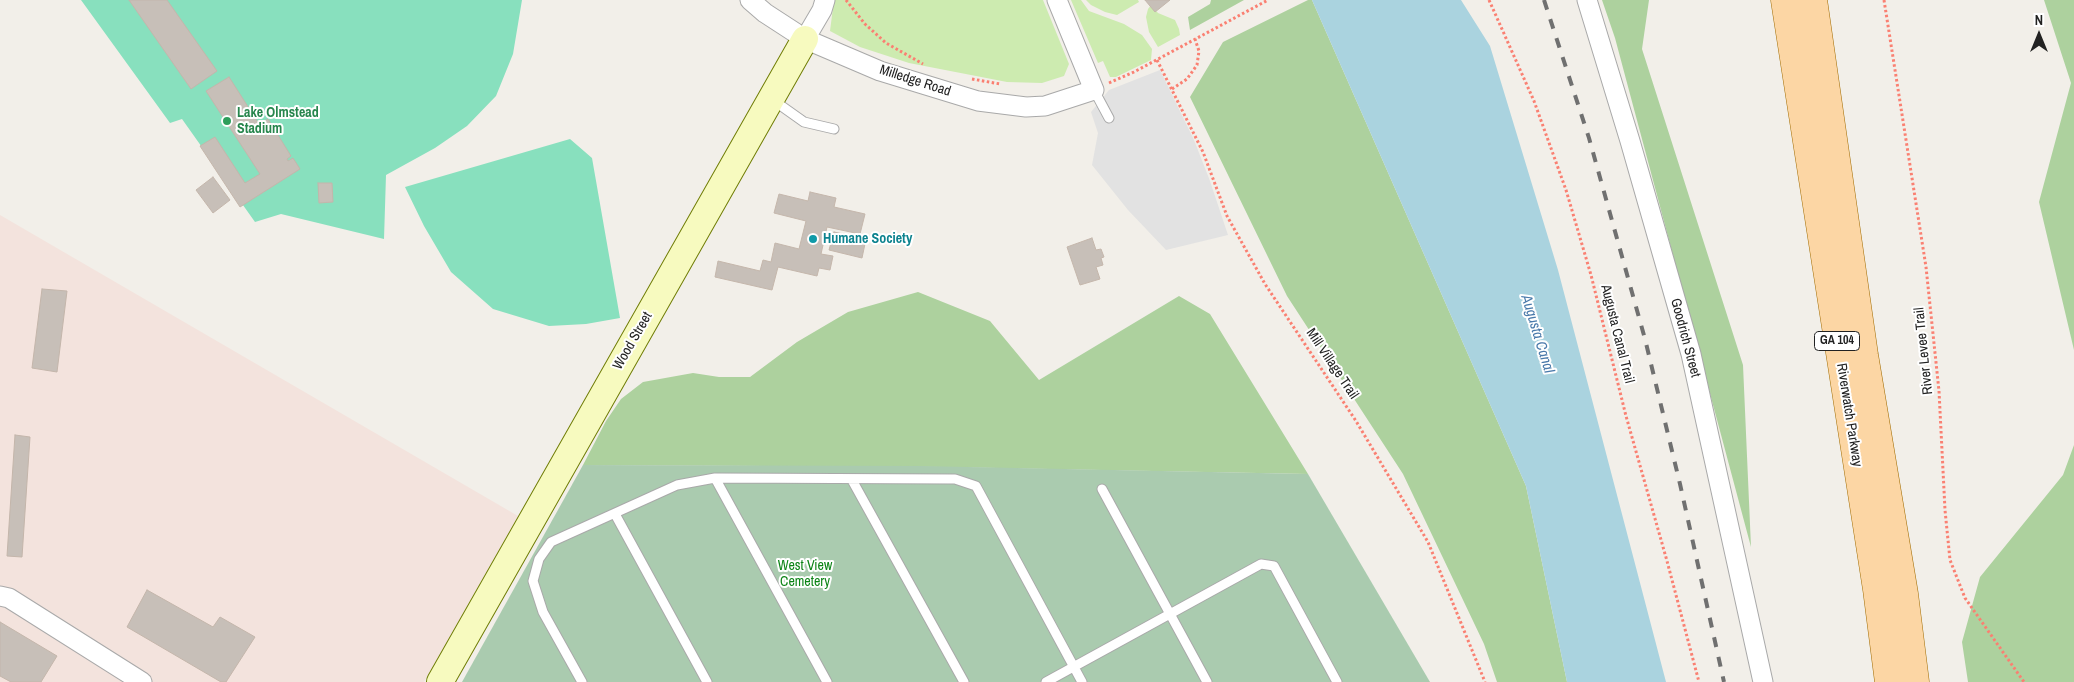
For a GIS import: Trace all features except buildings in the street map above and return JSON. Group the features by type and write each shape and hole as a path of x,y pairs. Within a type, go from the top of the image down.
{"main road":[{"name":"Riverwatch Parkway","path":"1785,0 1877,588 1889,682"},
{"name":"Riverwatch Parkway","path":"1813,0 1864,356 1904,594 1915,682"}],"street":[{"name":"Milledge Road","path":"750,0 804,39 880,70 978,101 1026,107 1045,106 1100,84"},
{"name":"Wood Street","path":"440,682 822,10 825,0"},
{"path":"1057,0 1100,84"},
{"name":"Goodrich Street","path":"1587,0 1630,141 1690,354 1763,682"},
{"path":"0,596 9,598 142,682"}],"lane":[{"path":"1100,84 1108,118"},
{"path":"770,99 804,122 834,129"},
{"path":"714,478 827,682"},
{"path":"582,682 542,612 533,581 539,559 551,542 677,486 714,478 955,479 976,486 1082,682"},
{"path":"852,480 964,682"},
{"path":"1102,489 1208,682"},
{"path":"615,514 707,682"},
{"path":"1046,682 1261,564 1274,566 1337,682"}],"path":[{"path":"846,0 865,24 886,43 931,68"},
{"path":"1100,84 1108,84 1157,60 1268,0"},
{"name":"Augusta Canal Trail","path":"1490,0 1537,109 1566,190 1591,275 1626,416 1668,561 1699,682"},
{"name":"River Levee Trail","path":"1884,0 1926,267 1940,391 1945,510 1950,560 1965,598 2024,682"},
{"path":"1172,89 1187,80 1197,65 1199,51 1195,39"},
{"name":"Mill Village Trail","path":"1157,60 1203,152 1227,216 1261,276 1356,422 1428,542 1485,682"},
{"path":"966,77 1008,85"}],"shaded area":[{"path":"1160,70 1194,140 1228,235 1166,250 1128,210 1092,165 1098,133 1091,112 1109,90"},
{"path":"0,215 518,516 424,682 0,682"}],"green space":[{"path":"81,0 522,0 513,54 496,96 467,126 435,148 386,175 384,239 281,214 255,222 182,119 170,123"},
{"path":"834,0 1043,0 1069,64 1064,76 1042,83 1007,82 909,63 860,47 830,31"},
{"path":"1071,0 1081,0 1089,11 1124,24 1142,35 1152,49 1151,60 1116,77 1110,77 1103,61 1098,63"},
{"path":"1086,0 1138,0 1139,2 1117,15 1105,12 1091,5"},
{"path":"1211,0 1244,0 1190,30 1188,17 1210,4"},
{"path":"1308,0 1312,0 1526,486 1567,682 1497,682 1484,644 1403,474 1287,296 1190,97 1223,42"},
{"path":"1602,0 1649,0 1642,49 1743,365 1751,547 1615,38"},
{"path":"2044,0 2074,0 2074,350 2039,202 2071,83"},
{"path":"1151,5 1158,13 1175,20 1180,35 1158,47 1149,32 1146,17"},
{"path":"570,139 592,158 620,318 586,324 549,326 493,309 451,272 424,226 405,187"},
{"path":"918,292 990,321 1039,380 1179,296 1210,314 1308,474 945,467 583,465 606,421 621,399 643,382 693,373 719,377 750,377 797,342 848,312"},
{"path":"2074,445 2074,682 1968,682 1962,642 1980,577 2063,475"},
{"name":"West View Cemetery","path":"583,465 920,466 1308,474 1430,682 462,682"}],"water":[{"name":"Augusta Canal","path":"1312,0 1461,0 1490,46 1558,270 1666,682 1567,682 1526,486"}],"railway":[{"path":"1544,0 1589,138 1645,339 1680,484 1724,682"}],"place":[{"name":"Lake Olmstead Stadium","path":"227,121"},
{"name":"Humane Society","path":"813,239"}]}
